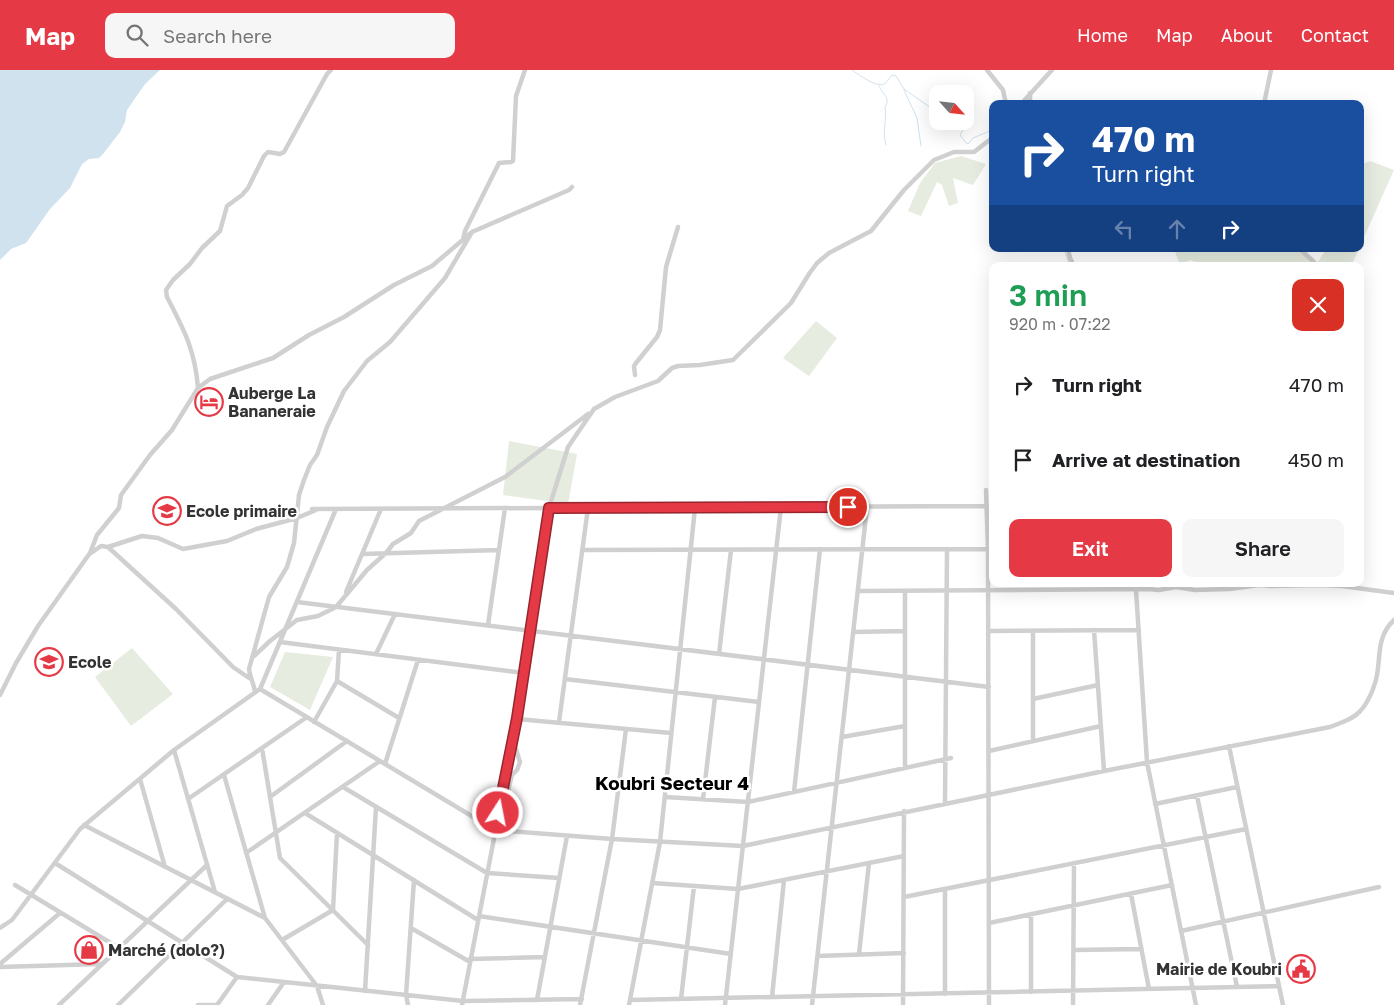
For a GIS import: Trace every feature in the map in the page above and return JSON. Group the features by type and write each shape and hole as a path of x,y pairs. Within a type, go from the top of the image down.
{"street":[{"path":"198,388 192,349 166,290 220,230 227,206 248,188 264,156 268,152 280,154 284,152 331,70"},
{"path":"458,254 465,231 498,163 511,162 513,160 516,96 524,70"},
{"path":"988,70 1002,90 1005,100"},
{"path":"1024,100 1052,70"},
{"path":"1265,100 1271,70"},
{"path":"1030,93 1030,100"},
{"path":"253,657 286,627 297,620 318,616 338,607 367,570 386,553 392,544 411,533 419,521 505,477 594,409 615,397 658,381 672,368 678,366 700,366 733,360 791,303 817,263 829,253 871,231 904,190 934,160 954,152 974,152 989,140"},
{"path":"0,695 16,662 38,626 90,554 98,535 119,508 121,495 150,455 172,430 198,388 210,379 273,358 309,335 344,317 394,285 432,266 472,232 572,187"},
{"path":"635,375 634,366 657,337 660,330 666,267 678,226"},
{"path":"255,692 249,669 269,597 287,567 294,543 299,495 327,427 344,391 367,361 390,342 445,278 472,232"},
{"path":"1303,252 1314,262"},
{"path":"462,1003 517,718 549,508 568,447 594,409"},
{"path":"986,490 989,687 989,1005"},
{"path":"90,554 100,546 108,547 142,536 158,538 183,549 227,541 256,529 297,518 315,509 987,506"},
{"path":"725,1005 781,507"},
{"path":"812,1005 867,507"},
{"path":"488,626 505,508"},
{"path":"559,722 588,508"},
{"path":"695,508 660,842 630,1003 680,999 1279,986"},
{"path":"0,928 12,920 84,825 174,750 260,689 336,509"},
{"path":"344,598 381,509"},
{"path":"108,547 176,610 233,667 250,678"},
{"path":"945,803 947,549"},
{"path":"582,550 988,549"},
{"path":"362,554 499,550"},
{"path":"719,654 731,550"},
{"path":"794,792 820,550"},
{"path":"858,591 1159,590 1176,587 1195,590 1244,587"},
{"path":"1357,587 1394,592"},
{"path":"1136,590 1146,762 1196,1005"},
{"path":"905,591 905,768"},
{"path":"297,602 989,687"},
{"path":"376,654 395,614"},
{"path":"260,689 495,830 743,846 904,811 1330,727 1361,711 1375,686 1381,641 1394,620"},
{"path":"1094,630 1104,771"},
{"path":"988,631 1139,630"},
{"path":"853,632 905,631"},
{"path":"1032,741 1033,631"},
{"path":"280,642 524,673"},
{"path":"314,722 337,681 339,650"},
{"path":"246,853 382,762 400,718 418,660"},
{"path":"565,680 759,702"},
{"path":"337,681 400,718"},
{"path":"1033,700 1098,685"},
{"path":"703,799 714,697"},
{"path":"188,799 307,717"},
{"path":"517,718 671,733"},
{"path":"842,737 905,726"},
{"path":"989,751 1101,726"},
{"path":"580,1005 612,839 626,729"},
{"path":"498,813 507,796 512,775 517,770 520,762 513,740"},
{"path":"270,797 347,741"},
{"path":"1229,746 1283,1005"},
{"path":"262,748 280,858 368,945"},
{"path":"174,750 215,892"},
{"path":"665,797 748,802 952,758"},
{"path":"224,774 265,918 317,986 323,1005"},
{"path":"140,779 166,867"},
{"path":"343,787 487,873 559,878"},
{"path":"1155,804 1237,787"},
{"path":"1197,796 1237,987"},
{"path":"365,991 376,807"},
{"path":"903,1005 904,811"},
{"path":"305,813 478,918 550,926 731,954"},
{"path":"84,825 265,918"},
{"path":"904,898 1246,829"},
{"path":"333,910 337,833"},
{"path":"537,1000 567,836"},
{"path":"652,883 738,889 904,856"},
{"path":"55,863 237,977 406,995 462,1003 582,999"},
{"path":"859,954 869,863"},
{"path":"1074,863 1074,1005"},
{"path":"59,1005 207,864"},
{"path":"408,1005 406,995 414,880"},
{"path":"772,997 784,880"},
{"path":"15,885 119,948"},
{"path":"989,922 1172,885"},
{"path":"680,999 694,886"},
{"path":"1181,931 1379,887"},
{"path":"945,889 945,994"},
{"path":"1130,894 1149,989"},
{"path":"118,1005 228,899"},
{"path":"282,940 333,910"},
{"path":"0,966 60,913"},
{"path":"1031,914 1032,992"},
{"path":"411,928 470,961 545,958"},
{"path":"1074,950 1141,949"},
{"path":"818,956 904,953"},
{"path":"0,966 102,964"},
{"path":"198,1005 217,1005 237,977"},
{"path":"268,1005 284,982"}],"shaded area":[{"path":"961,156 986,164 973,185 953,178 958,203 949,206 942,185 937,182 921,216 908,211 920,183 935,163"},
{"path":"1370,161 1394,170 1364,237 1364,163"},
{"path":"1175,252 1303,252 1313,262 1196,262 1190,260 1179,262"},
{"path":"1324,252 1358,252 1353,262 1318,262"},
{"path":"816,321 837,338 809,376 783,358"},
{"path":"509,441 577,454 568,504 503,495"},
{"path":"132,648 173,694 131,726 95,677"},
{"path":"285,652 333,657 310,710 270,687"}],"water":[{"path":"0,70 160,70 145,84 127,110 125,122 120,132 103,154 99,158 89,159 82,164 70,188 50,209 26,243 11,249 0,260"}],"waterway":[{"path":"852,70 867,80 881,85 886,83 892,75 896,76 904,89 929,107"},
{"path":"879,86 887,101 884,135 886,145"},
{"path":"904,90 917,118 921,146"},
{"path":"963,130 960,135 968,144 973,138 989,131"},
{"path":"1065,252 1069,262"}],"place":[{"name":"Auberge La Bananeraie","path":"209,402"},
{"name":"Ecole primaire","path":"167,511"},
{"name":"Ecole","path":"49,662"},
{"name":"Marché (dolo?)","path":"89,950"},
{"name":"Mairie de Koubri","path":"1301,969"}],"district":[{"name":"Koubri Secteur 4","path":"672,782"}],"route":[{"path":"498,813 517,718 549,508 848,507"}]}
